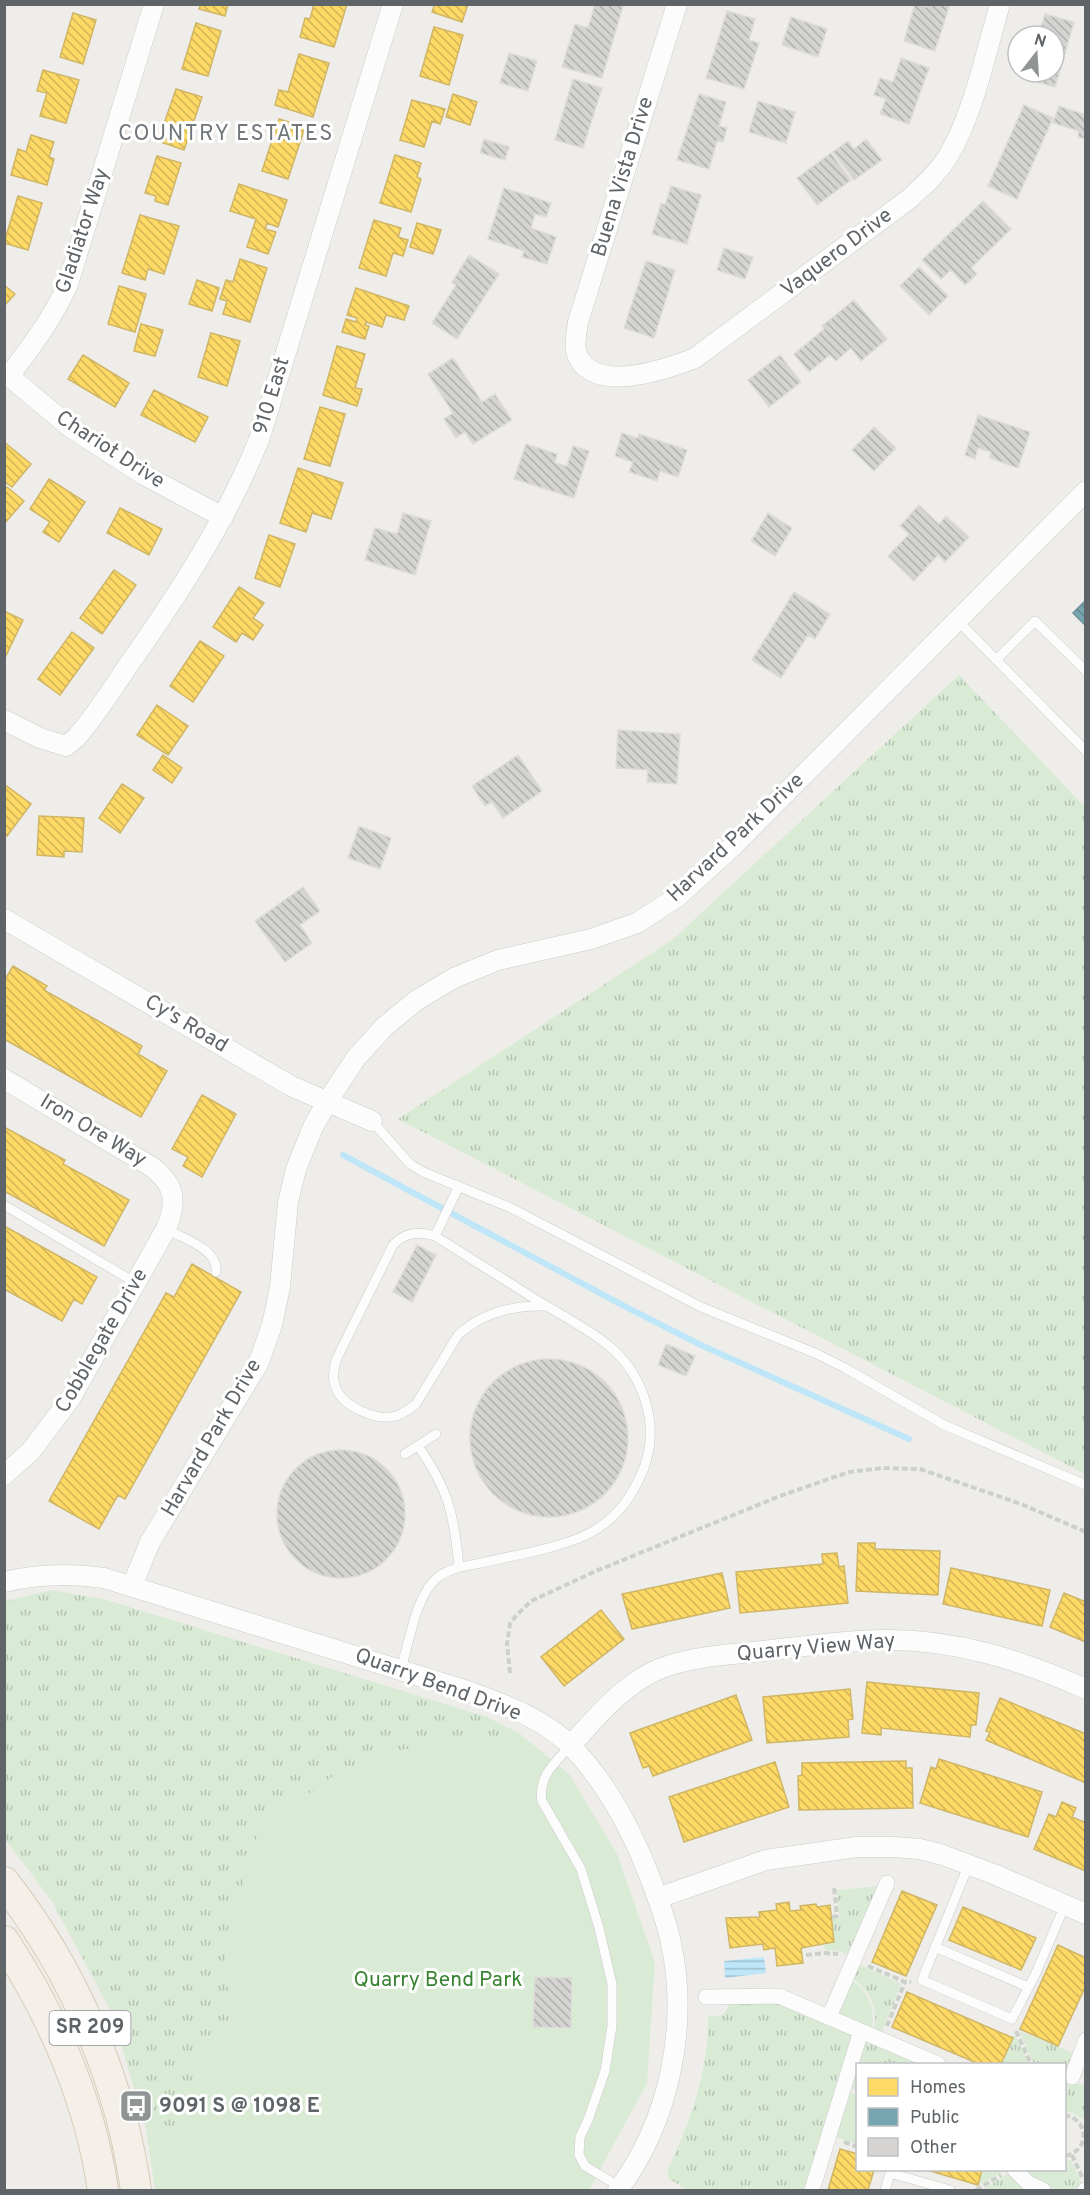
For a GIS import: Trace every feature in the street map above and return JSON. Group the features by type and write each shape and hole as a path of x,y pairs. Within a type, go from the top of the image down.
{"main road":[{"name":"SR 209","path":"4,1882 40,1932 81,2007 105,2067 119,2111 136,2190"},
{"name":"SR 209","path":"4,1941 31,1986 62,2048 86,2114 103,2190"},
{"path":"95,2150 115,2190"}],"street":[{"name":"Gladiator Way","path":"7,374 45,328 68,284 154,4"},
{"name":"910 East","path":"4,720 40,738 66,746 76,738 161,619 223,517 244,476 260,437 393,4"},
{"name":"Buena Vista Drive","path":"576,351 578,322 677,4"},
{"name":"Vaquero Drive","path":"576,351 584,363 596,373 624,377 666,370 695,358 909,199 929,181 946,159 959,135 969,110 1000,4"},
{"name":"Chariot Drive","path":"7,374 70,427 144,475 223,517"},
{"name":"Harvard Park Drive","path":"132,1586 150,1542 258,1364 272,1325 280,1287 288,1202 297,1169 308,1137 327,1102 356,1058 385,1026 417,1000 454,978 498,960 591,939 637,923 677,897 734,845 1086,491"},
{"name":"Cy's Road","path":"4,919 291,1086 372,1121"},
{"name":"Iron Ore Way","path":"4,1079 152,1167 168,1182 172,1193"},
{"name":"Cobblegate Drive","path":"4,1475 31,1451 52,1426 70,1399 166,1229 174,1208 172,1193"},
{"name":"Quarry Bend Drive","path":"4,1582 48,1574 76,1574 104,1578 132,1586 401,1669 505,1704 538,1721 570,1746 607,1790 636,1842 658,1898 671,1944 678,1991 677,2037 670,2079 641,2153 621,2189"},
{"name":"Quarry View Way","path":"570,1746 614,1698 658,1669 683,1661 848,1641 915,1641 971,1648 1026,1664 1086,1689"},
{"path":"658,1898 758,1862 857,1847 920,1850 943,1854 1086,1914"},
{"path":"829,2017 887,1883"},
{"path":"706,1997 774,1995 936,2063"},
{"path":"812,2190 850,2091 861,2031"},
{"path":"1074,2079 1086,2040"},
{"path":"1018,2171 1028,2183 1043,2190"}],"lane":[{"path":"957,620 1086,751"},
{"path":"996,660 1035,621 1086,671"},
{"path":"372,1121 410,1164 423,1172 509,1207 701,1307 817,1354 944,1425 1086,1485"},
{"path":"435,1236 459,1186"},
{"path":"4,1205 136,1283"},
{"path":"166,1229 211,1255 216,1263 216,1272"},
{"path":"401,1669 420,1605 427,1590 437,1578 459,1567 572,1540 598,1529 622,1508 636,1486 646,1460 651,1437 648,1405 623,1360 603,1342 546,1306 435,1236 421,1233 411,1233 400,1238 393,1245 336,1358 335,1387 340,1395 356,1408 381,1417 394,1416 406,1412 416,1404 458,1335 465,1329 502,1309 524,1305 546,1306"},
{"path":"405,1454 436,1434"},
{"path":"418,1446 441,1481 451,1507 459,1567"},
{"path":"570,1746 543,1779 540,1791 542,1801 581,1869 599,1928 612,1984 612,2026 605,2071 580,2137 579,2155 585,2166 621,2189"},
{"path":"969,1864 922,1980 1012,2019 1065,1905"},
{"path":"935,1947 1028,1988"},
{"path":"885,2190 891,2173 950,2190"}],"path":[{"path":"510,1673 507,1644 510,1624 531,1601 596,1571 780,1496 849,1472 883,1468 920,1469 1021,1504 1086,1532"},
{"path":"832,1917 837,1916 834,1887"},
{"path":"880,2040 905,1982"},
{"path":"1012,2019 1031,2063"},
{"path":"1066,2115 1084,2124 1085,2136 1081,2148 1072,2155 1066,2156"},
{"path":"1072,2155 1086,2185"},
{"path":"976,2190 1007,2171"}],"green space":[{"path":"959,675 1085,807 1085,1474 398,1119 672,940"},
{"path":"53,1590 107,1600 487,1717 519,1733 387,1752 226,1956 230,2020 195,2047 196,2134 146,2129 112,2013 51,1900 5,1839 5,1601"},
{"name":"Quarry Bend Park","path":"519,1733 570,1775 617,1854 655,1962 647,2083 589,2190 155,2190 146,2129 196,2134 195,2047 230,2020 225,1949 259,1829 336,1774 387,1752"},
{"path":"881,1886 852,1956 838,1951 825,1950 824,1943 834,1942 832,1919 840,1918 836,1890"},
{"path":"858,1964 901,1984 881,2034 873,2034 875,2016 872,2000 863,1987 849,1976"},
{"path":"848,1978 861,1988 870,2001 873,2016 871,2033 835,2017"},
{"path":"771,1997 857,2032 810,2190 688,2190 669,2179 667,2171 690,2115 702,2076 708,2015 724,2014 730,1998"},
{"path":"1019,2031 1076,2054 1069,2073 1066,2073 1066,2063 1034,2063"},
{"path":"1015,2035 1029,2063 1000,2063 1011,2037"},
{"path":"861,2038 930,2063 856,2063 856,2090 850,2088"},
{"path":"1066,2081 1085,2085 1085,2120 1066,2111"},
{"path":"848,2092 856,2095 856,2144 835,2137"},
{"path":"1071,2160 1083,2187 1064,2190 1049,2188 1022,2171 1066,2171 1066,2161"},
{"path":"983,2171 1003,2171 976,2187"},
{"path":"1009,2173 1032,2190 982,2190"}],"water":[{"path":"764,1957 766,1973 725,1978 724,1961"}],"building: Homes":[{"path":"201,4 228,4 225,16 199,9"},
{"path":"314,4 347,4 334,47 300,37 305,18 310,19"},
{"path":"435,4 468,4 462,22 432,12"},
{"path":"73,13 96,20 83,64 60,57"},
{"path":"196,23 221,31 208,76 182,69"},
{"path":"434,27 463,35 449,85 420,76"},
{"path":"299,54 329,63 313,117 275,105 279,90 288,92"},
{"path":"43,70 79,80 66,123 40,116 47,93 37,91"},
{"path":"176,89 202,97 184,150 158,141"},
{"path":"453,94 477,102 470,125 446,117"},
{"path":"412,100 445,109 440,124 432,121 424,147 400,140"},
{"path":"279,119 305,127 288,179 262,171"},
{"path":"31,135 54,142 49,157 54,159 47,185 11,175 18,149 26,152"},
{"path":"395,155 421,163 417,177 421,179 411,212 380,203"},
{"path":"157,156 181,163 168,205 155,201 156,196 145,193"},
{"path":"239,184 287,200 278,227 267,223 265,229 276,232 268,254 247,247 256,219 230,211"},
{"path":"18,196 42,203 28,250 4,243"},
{"path":"140,215 179,226 164,274 148,269 145,280 122,273"},
{"path":"374,220 401,228 398,237 408,240 403,256 393,253 386,276 359,268"},
{"path":"417,223 441,230 433,254 410,247"},
{"path":"240,259 267,268 250,322 223,314 227,301 220,299 226,280 233,282"},
{"path":"197,280 219,288 212,311 189,304"},
{"path":"4,285 15,294 4,306"},
{"path":"119,286 146,294 135,332 108,324"},
{"path":"356,288 409,306 404,320 386,315 382,327 366,322 365,325 369,326 365,339 342,332 346,319 356,322 357,318 347,315"},
{"path":"141,324 163,330 155,356 134,351"},
{"path":"211,333 240,341 227,386 198,377"},
{"path":"337,346 365,354 355,388 362,389 357,406 323,395"},
{"path":"83,355 129,383 115,407 68,379"},
{"path":"154,390 208,417 195,442 141,415"},
{"path":"320,407 345,414 330,466 304,459"},
{"path":"4,442 31,464 12,487 4,481"},
{"path":"298,468 343,483 331,519 312,513 306,532 280,523"},
{"path":"49,479 85,502 59,542 43,532 50,522 30,509"},
{"path":"7,487 24,501 4,524 4,490"},
{"path":"120,508 162,529 149,555 107,533"},
{"path":"269,535 295,544 280,587 255,578"},
{"path":"114,570 136,585 102,634 80,618"},
{"path":"239,587 264,603 253,618 263,625 253,640 242,633 236,642 213,627"},
{"path":"4,611 23,620 4,660"},
{"path":"72,632 94,648 60,695 38,679"},
{"path":"200,641 224,656 193,702 170,686"},
{"path":"157,705 188,726 168,755 137,735"},
{"path":"163,755 182,768 172,783 153,770"},
{"path":"4,784 31,804 7,836 4,835"},
{"path":"122,784 144,798 120,833 99,818"},
{"path":"39,816 84,818 82,852 64,851 64,857 37,855"},
{"path":"13,966 47,986 44,990 142,1046 138,1054 167,1071 141,1117 4,1039 4,981"},
{"path":"202,1095 236,1114 202,1177 183,1166 188,1157 172,1149"},
{"path":"4,1127 65,1160 63,1164 129,1200 104,1246 4,1191"},
{"path":"4,1226 97,1277 82,1304 74,1299 62,1321 4,1289"},
{"path":"192,1264 241,1292 125,1499 118,1495 99,1529 49,1501 166,1293 174,1297"},
{"path":"858,1543 875,1543 875,1549 940,1551 938,1595 856,1591"},
{"path":"837,1553 839,1567 844,1566 848,1603 740,1613 736,1572 823,1564 822,1554"},
{"path":"951,1568 1050,1590 1042,1626 943,1604"},
{"path":"722,1573 730,1608 632,1629 622,1594"},
{"path":"1064,1593 1086,1602 1086,1642 1050,1627"},
{"path":"601,1610 624,1639 564,1686 541,1657"},
{"path":"867,1682 979,1693 976,1725 971,1725 970,1737 881,1728 881,1735 862,1733"},
{"path":"850,1689 853,1719 848,1720 849,1737 767,1743 763,1697"},
{"path":"736,1695 752,1740 653,1776 649,1766 643,1768 630,1733"},
{"path":"1000,1698 1086,1734 1086,1783 986,1740 990,1732 986,1731"},
{"path":"939,1759 1042,1792 1028,1837 920,1803 931,1767 936,1769"},
{"path":"906,1761 906,1768 912,1768 913,1808 799,1810 798,1776 802,1775 802,1763"},
{"path":"775,1762 789,1807 684,1842 669,1797"},
{"path":"1062,1802 1076,1808 1072,1817 1086,1823 1086,1871 1034,1849 1049,1814 1056,1817"},
{"path":"902,1891 937,1905 906,1976 872,1962"},
{"path":"789,1902 790,1911 801,1910 800,1906 830,1905 834,1942 801,1948 803,1963 777,1966 775,1948 764,1950 763,1944 730,1948 726,1918 760,1917 759,1912 777,1910 776,1904"},
{"path":"963,1907 1036,1938 1021,1970 949,1940"},
{"path":"1058,1945 1086,1958 1086,1985 1058,2046 1020,2029"},
{"path":"907,1992 1013,2038 1001,2063 977,2063 892,2027"},
{"path":"840,2149 856,2153 856,2171 874,2171 868,2190 828,2190"},
{"path":"930,2171 982,2171 978,2185"}],"building: Public":[{"path":"1086,600 1086,626 1073,613"}],"building: Other":[{"path":"595,4 623,6 602,78 562,67 575,24 588,28"},
{"path":"915,4 926,7 927,4 950,4 935,51 904,41"},
{"path":"727,11 755,19 749,40 759,43 744,89 706,78"},
{"path":"1045,14 1074,22 1066,49 1066,24 1042,24"},
{"path":"791,17 827,29 818,57 782,45"},
{"path":"509,53 537,61 528,91 500,83"},
{"path":"901,58 929,68 909,124 880,114 886,99 874,95 880,78 893,82"},
{"path":"573,79 602,88 583,148 555,140"},
{"path":"699,94 726,102 719,126 727,128 723,142 717,141 709,169 677,160"},
{"path":"758,101 795,112 786,143 749,132"},
{"path":"1024,105 1053,118 1017,199 988,186"},
{"path":"1059,106 1086,115 1086,139 1078,137 1079,131 1053,123"},
{"path":"484,139 509,147 505,160 480,153"},
{"path":"866,139 882,160 854,180 833,152 848,141 854,149"},
{"path":"831,153 851,180 817,205 797,178"},
{"path":"671,186 701,195 687,244 652,234 661,203 665,205"},
{"path":"504,188 551,203 546,217 535,214 531,228 556,237 547,264 522,257 524,251 488,239"},
{"path":"983,201 1011,229 971,268 977,274 965,285 951,270 941,279 922,260"},
{"path":"724,248 753,257 745,279 717,270"},
{"path":"469,255 499,274 457,339 432,323 456,285 452,282"},
{"path":"646,261 675,270 654,338 624,328"},
{"path":"919,267 948,296 929,315 900,286"},
{"path":"854,300 887,339 861,361 851,348 836,361 830,355 809,372 794,354 824,329 822,326"},
{"path":"780,355 801,382 769,407 748,380"},
{"path":"453,358 482,402 495,394 512,420 473,444 465,432 456,438 444,419 453,413 428,374"},
{"path":"978,415 1030,432 1018,468 990,458 991,452 978,448 975,459 965,455"},
{"path":"874,427 896,448 874,471 852,450"},
{"path":"622,433 637,438 639,434 687,450 678,477 660,471 657,481 629,472 633,462 615,456"},
{"path":"526,444 557,454 555,463 567,466 573,446 589,451 574,498 514,479"},
{"path":"919,505 939,524 946,516 969,537 945,562 938,555 914,581 888,556 909,534 900,526"},
{"path":"403,513 431,521 415,575 365,560 375,528 397,534"},
{"path":"768,513 792,528 775,556 751,541"},
{"path":"794,592 830,614 815,639 808,635 781,678 752,660"},
{"path":"618,730 680,734 677,784 647,782 648,770 616,768"},
{"path":"518,755 542,791 503,818 492,802 485,806 472,786"},
{"path":"359,826 391,838 380,869 348,858"},
{"path":"303,887 320,911 300,925 312,943 285,962 255,921"},
{"path":"417,1245 436,1255 412,1302 393,1292"},
{"path":"666,1344 695,1356 686,1376 658,1365"},
{"path":"549,1359 579,1365 605,1382 622,1408 628,1438 622,1468 605,1494 579,1511 549,1517 519,1511 493,1494 476,1468 470,1438 476,1408 493,1382 519,1365"},
{"path":"341,1450 366,1455 386,1469 400,1489 405,1514 400,1539 386,1559 366,1573 341,1578 316,1573 296,1559 282,1539 277,1514 282,1489 296,1469 316,1455"},
{"path":"535,1977 572,1978 571,2028 533,2027"}],"waterway":[{"path":"343,1155 703,1346 909,1439"}],"place":[{"name":"9091 S @ 1098 E","path":"136,2106"}],"district":[{"name":"COUNTRY ESTATES","path":"226,134"}]}
